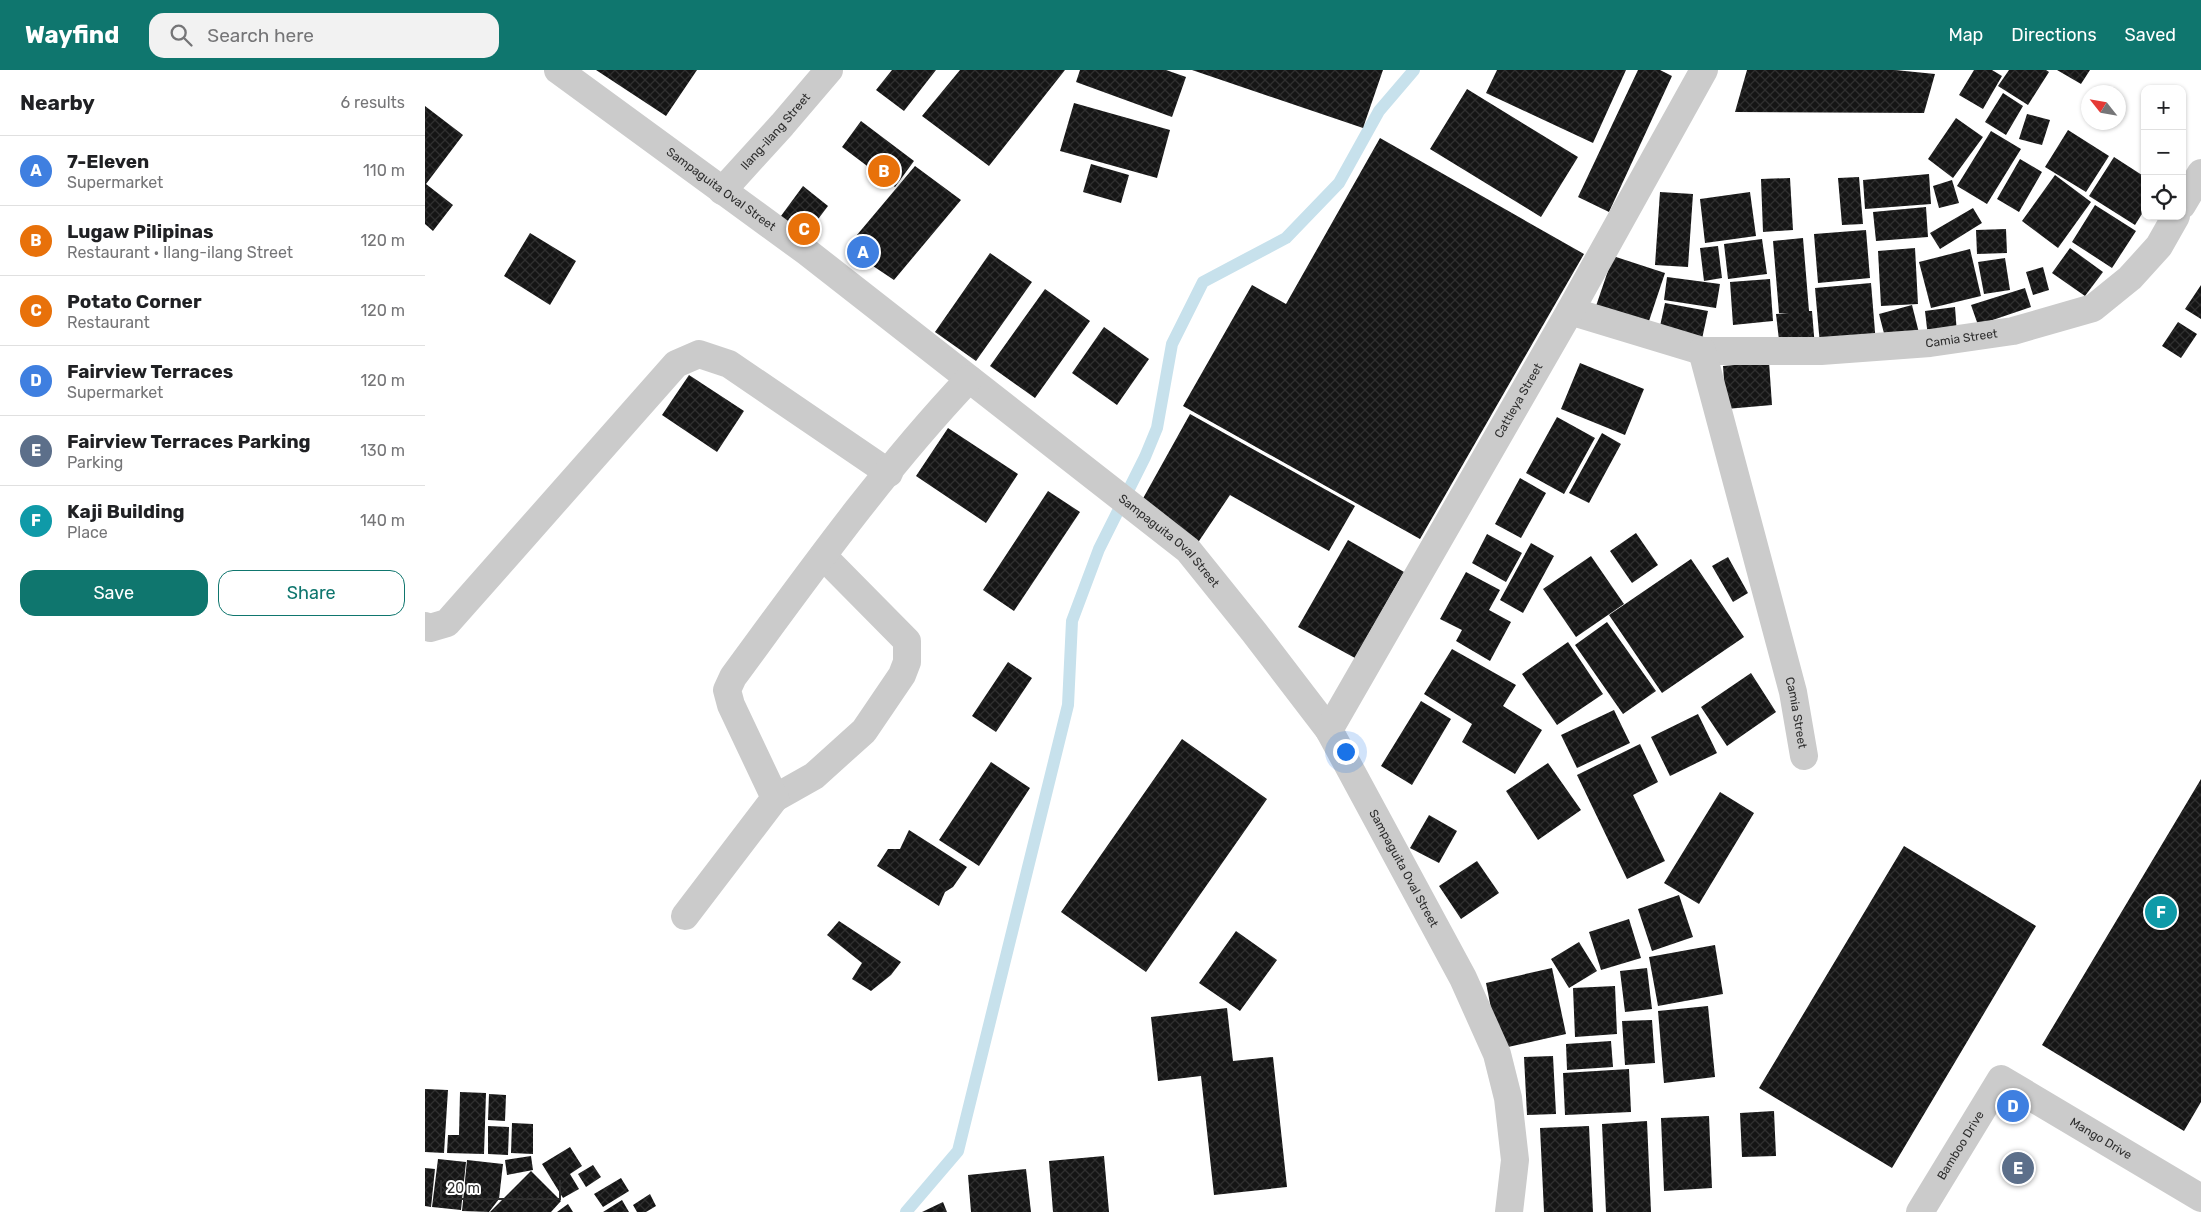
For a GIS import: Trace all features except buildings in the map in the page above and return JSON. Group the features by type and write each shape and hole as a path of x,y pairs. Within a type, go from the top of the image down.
{"street":[{"name":"Sampaguita Oval Street","path":"558,70 721,191 807,252 1188,550 1329,730 1463,978 1497,1054 1508,1098 1515,1160 1509,1212"},
{"name":"Ilang-ilang Street","path":"721,191 829,70"},
{"name":"Cattleya Street","path":"1329,730 1570,311 1704,70"},
{"path":"2186,198 2201,173"},
{"name":"Camia Street","path":"1570,311 1702,351 1831,350 1930,344 2013,331 2093,308 2130,278 2159,246 2174,220"},
{"name":"Camia Street","path":"1702,351 1793,692 1804,756"},
{"path":"425,626 430,628 447,623 676,364 699,354 729,364 889,473"},
{"path":"775,798 731,704 727,690 733,677 823,556 941,408 969,379"},
{"path":"685,916 775,798 814,776 864,731 903,675 907,662 907,641 823,556"},
{"name":"Mango Drive","path":"2001,1079 2201,1198"},
{"name":"Bamboo Drive","path":"1920,1212 2001,1079"}],"waterway":[{"path":"906,1212 958,1151 1068,705 1072,621 1099,549 1145,457 1157,428 1172,344 1203,282 1286,238 1339,183 1379,111 1414,70"}],"place":[{"name":"Lugaw Pilipinas","path":"884,171"},
{"name":"Potato Corner","path":"804,229"},
{"name":"7-Eleven","path":"863,252"},
{"name":"Kaji Building","path":"2161,912"},
{"name":"Fairview Terraces","path":"2013,1106"},
{"name":"Fairview Terraces Parking","path":"2018,1168"}]}
